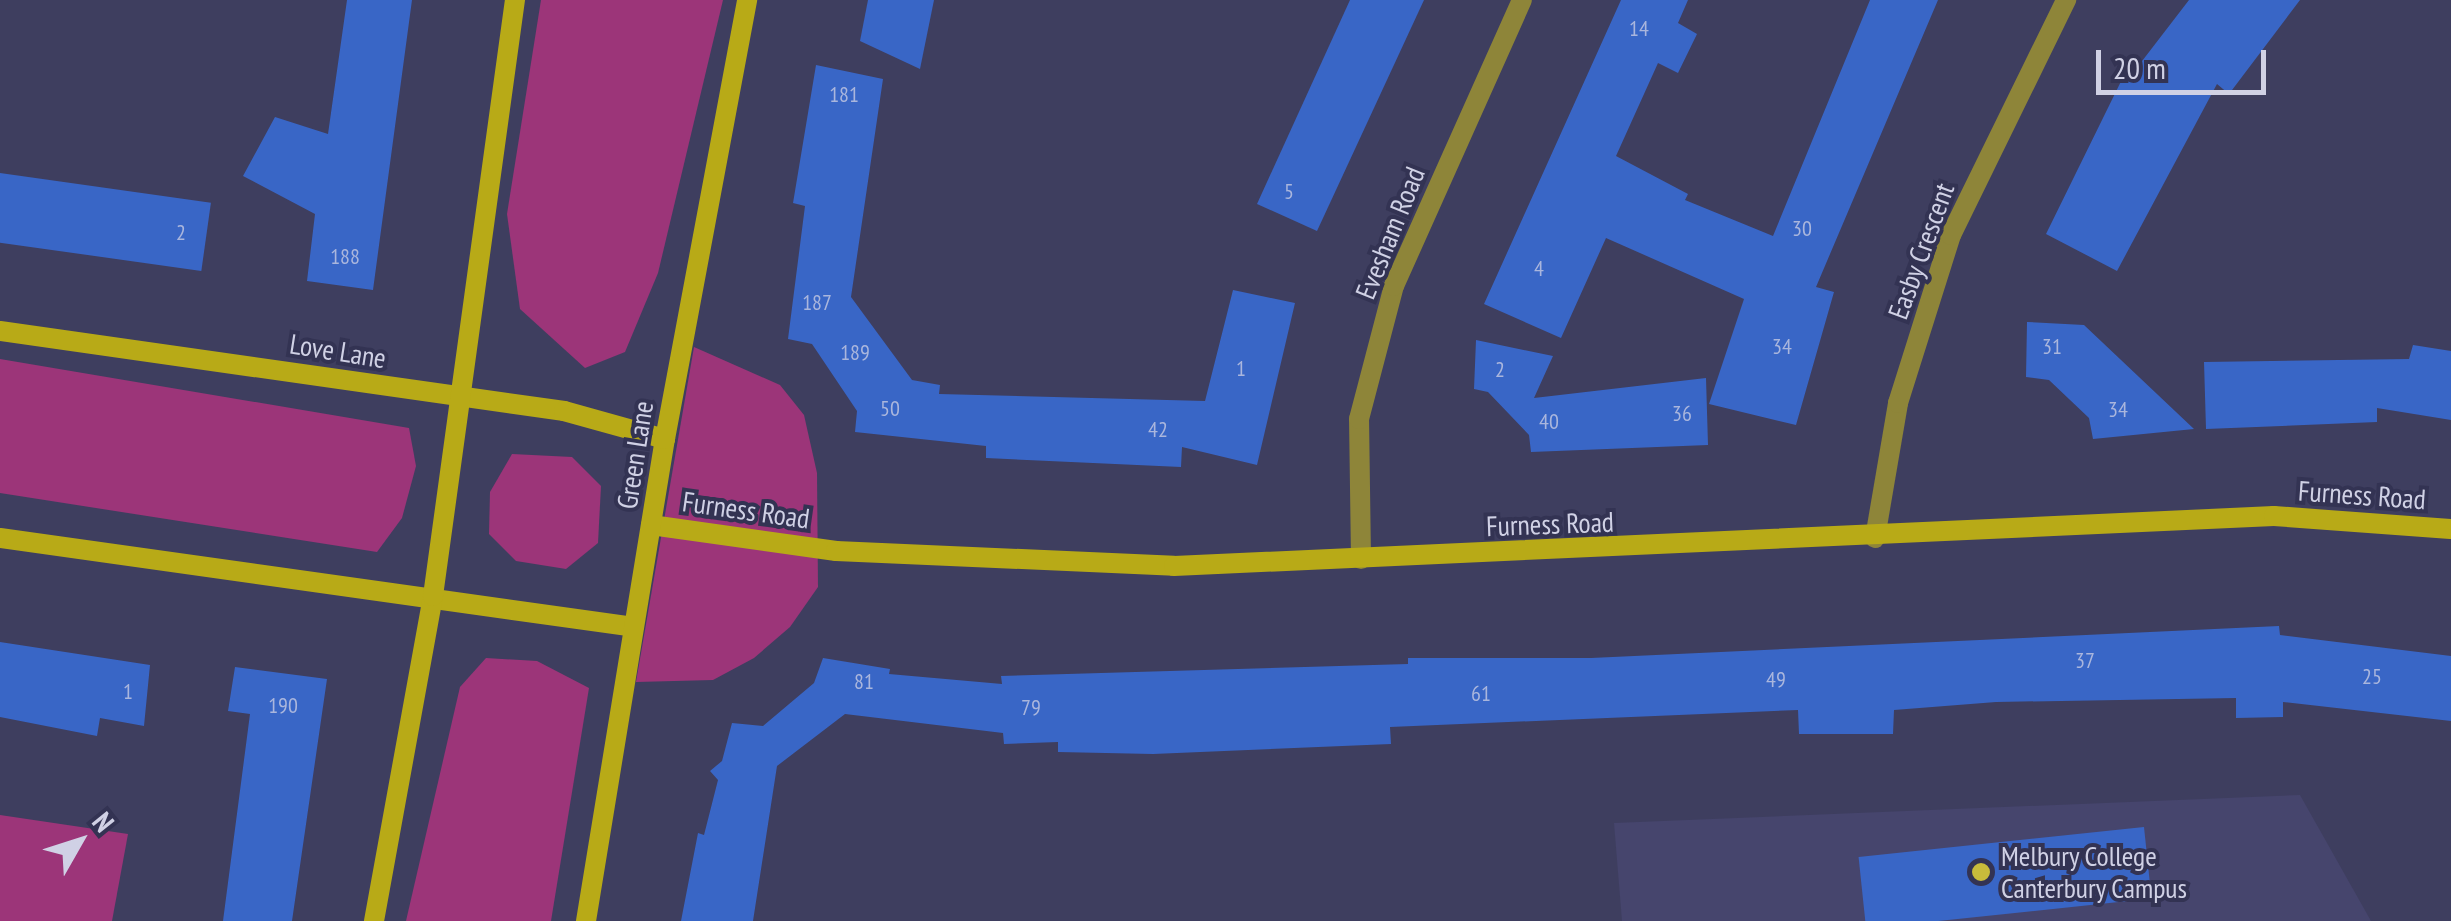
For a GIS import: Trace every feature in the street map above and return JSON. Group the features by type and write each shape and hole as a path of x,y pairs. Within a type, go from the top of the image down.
{"street":[{"path":"374,921 433,596 516,0"},
{"name":"Green Lane","path":"586,921 664,439 747,0"},
{"name":"Evesham Road","path":"1361,559 1359,419 1394,286 1522,0"},
{"name":"Easby Crescent","path":"1875,538 1898,403 1951,235 2066,0"},
{"name":"Love Lane","path":"0,332 564,411 664,439"},
{"name":"Furness Road","path":"652,525 856,552 1174,566 1875,538 2274,516 2451,529"},
{"path":"0,538 433,596 634,628"}],"shaded area":[{"path":"541,0 723,0 658,273 625,352 585,368 520,309 507,214"},
{"path":"694,347 780,385 804,415 817,473 818,587 790,627 754,658 713,680 636,682"},
{"path":"0,359 409,428 416,466 402,518 377,552 0,493"},
{"path":"512,454 572,457 601,486 598,543 566,569 516,561 489,534 490,492"},
{"path":"486,658 537,661 589,688 551,921 406,921 460,687"},
{"name":"Melbury College Canterbury Campus","path":"2300,795 2371,921 1622,921 1614,823"},
{"path":"0,815 128,834 112,921 0,921"}],"building":[{"path":"347,0 412,0 373,290 307,281 315,214 243,176 275,117 328,134"},
{"path":"868,0 934,0 920,69 860,41"},
{"path":"1350,0 1424,0 1317,231 1257,204"},
{"path":"1621,0 1688,0 1678,23 1697,34 1678,73 1658,63 1616,156 1688,194 1685,200 1773,236 1870,0 1938,0 1816,287 1834,292 1796,425 1709,404 1744,299 1606,238 1561,338 1484,304"},
{"path":"2189,0 2300,0 2229,94 2217,84 2117,271 2046,234 2131,61 2139,65"},
{"path":"816,65 883,79 851,297 912,380 940,385 939,394 1205,401 1233,290 1295,303 1257,465 1182,447 1181,467 986,458 986,446 855,432 857,411 812,344 788,339 805,206 793,203"},
{"path":"0,173 211,203 201,271 0,243"},
{"path":"2027,322 2084,325 2194,429 2093,439 2089,418 2049,380 2026,377"},
{"path":"1476,340 1553,356 1534,398 1706,378 1708,445 1531,452 1529,435 1488,392 1474,389"},
{"path":"2413,345 2451,351 2451,420 2377,408 2377,422 2206,429 2204,362 2409,359"},
{"path":"2279,626 2280,635 2451,656 2451,721 2283,702 2283,717 2236,718 2236,698 1996,702 1894,710 1893,734 1799,734 1798,710 1390,727 1391,744 1153,754 1058,752 1058,742 1004,744 1003,733 845,714 777,766 753,921 681,921 698,833 704,835 718,780 710,771 722,761 732,723 763,726 814,683 823,658 890,669 889,674 1002,684 1001,676 1408,664 1408,658 1591,658"},
{"path":"0,642 150,665 144,726 100,718 97,736 0,717"},
{"path":"235,667 327,679 292,921 223,921 250,714 228,711"},
{"path":"2144,827 2152,899 1938,921 1865,921 1859,857"}],"place":[{"name":"Melbury College Canterbury Campus","path":"1981,872"}]}
